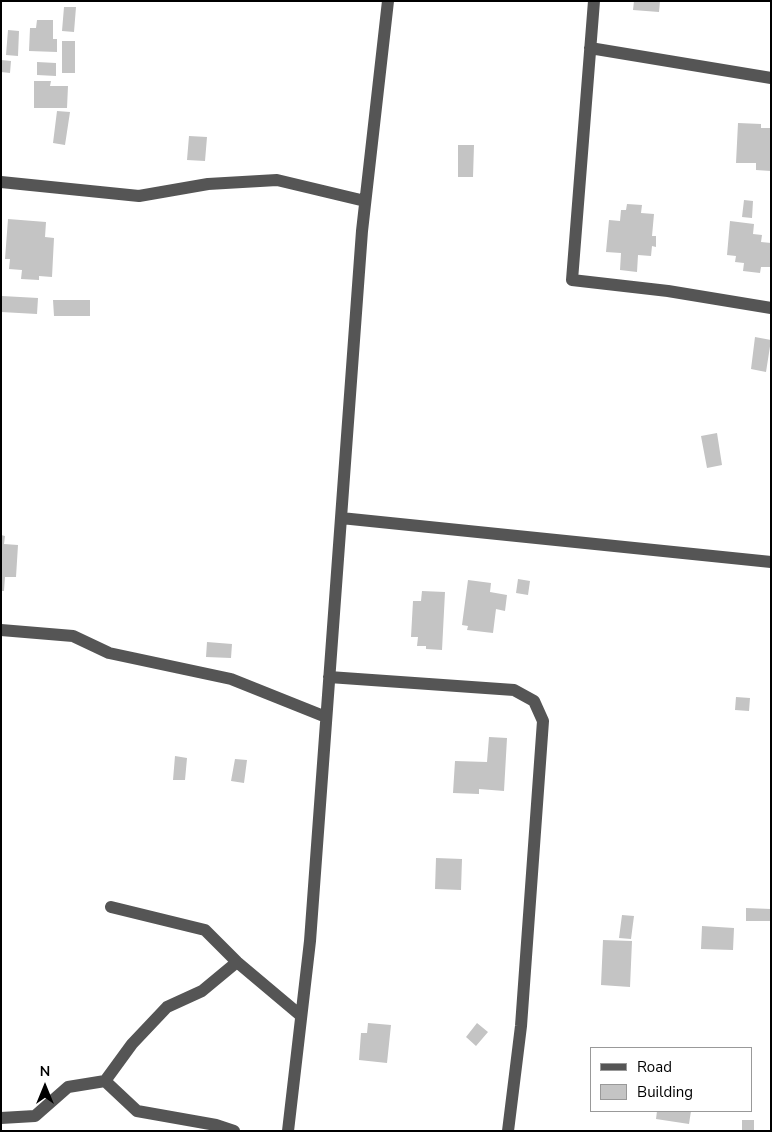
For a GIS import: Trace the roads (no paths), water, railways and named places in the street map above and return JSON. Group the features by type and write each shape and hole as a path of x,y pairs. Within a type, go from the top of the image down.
{"street":[{"path":"288,1131 310,941 365,201 388,1"},
{"path":"594,1 572,280 771,308"},
{"path":"590,48 771,78"},
{"path":"1,182 139,196 208,184 277,180 365,201"},
{"path":"341,518 771,562"},
{"path":"1,630 74,636 109,653 231,679 326,717"},
{"path":"329,677 514,690 534,701 543,721 521,1026 508,1131"},
{"path":"110,907 205,930 237,962 300,1015"},
{"path":"1,1118 35,1116 68,1087 105,1080 132,1044 167,1008 202,990 237,962"},
{"path":"105,1080 136,1111 216,1125 234,1131"}]}
